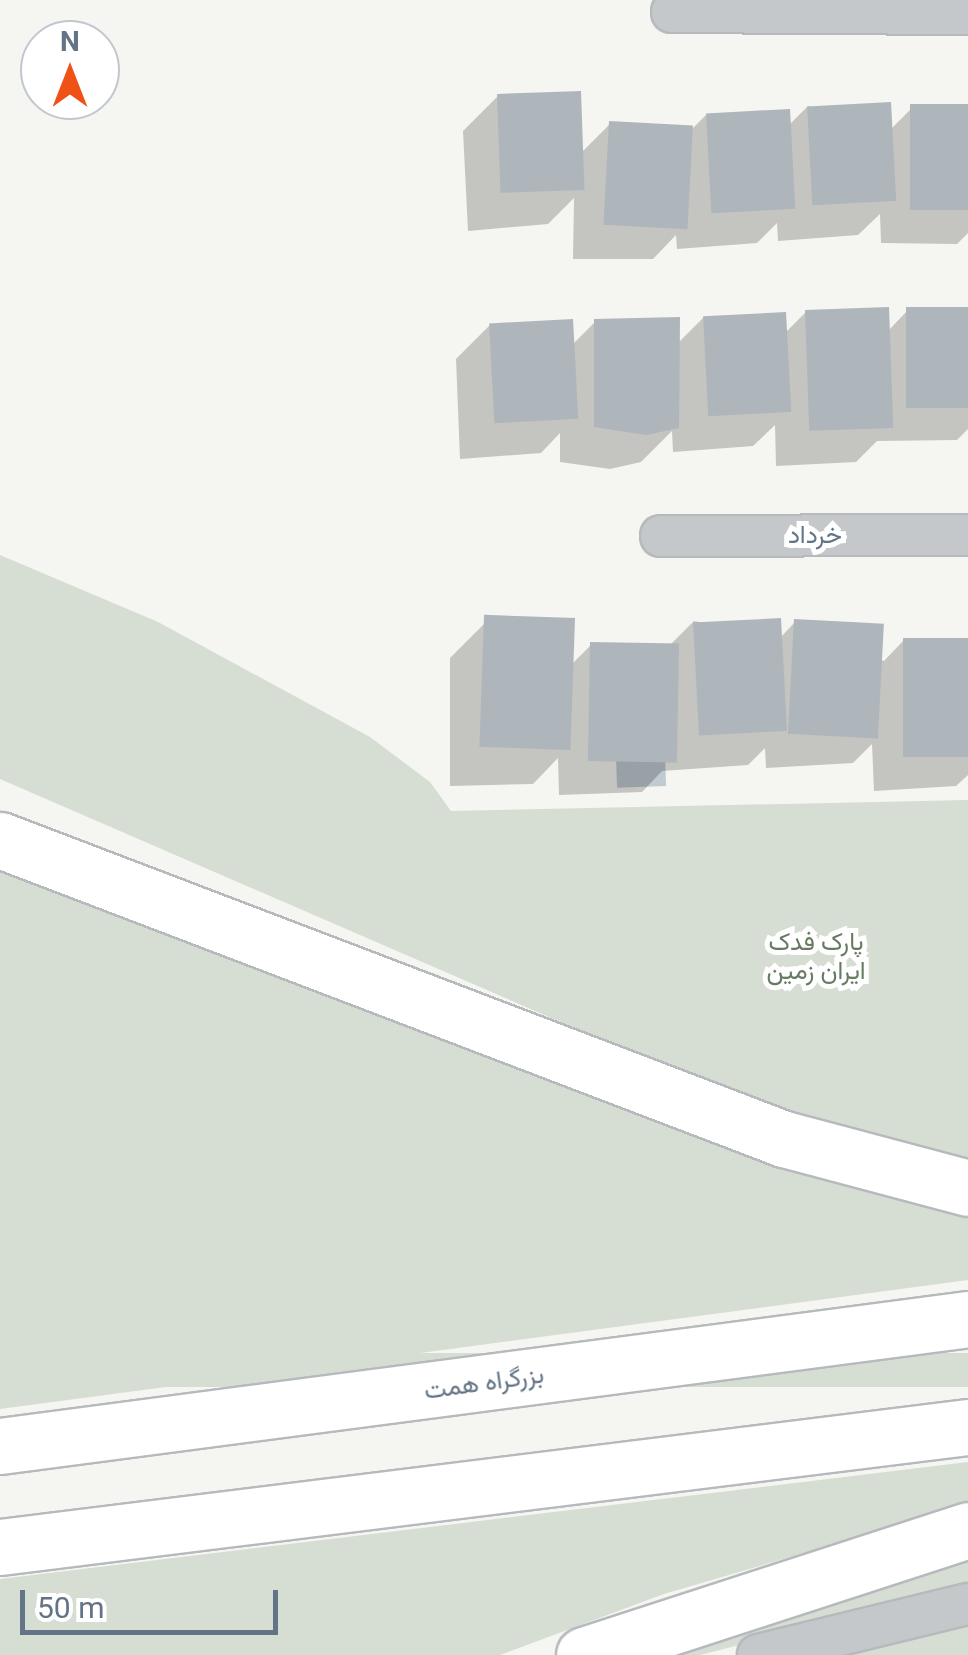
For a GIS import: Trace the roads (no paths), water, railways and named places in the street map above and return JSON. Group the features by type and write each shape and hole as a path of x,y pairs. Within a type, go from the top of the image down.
{"highway":[{"path":"0,800 479,1020"},
{"path":"0,840 784,1138 968,1188"},
{"name":"بزرگراه همت","path":"0,1446 968,1318"},
{"path":"0,1547 968,1428"},
{"path":"584,1655 968,1530"}],"street":[{"path":"672,12 968,14"},
{"name":"خرداد","path":"661,536 968,535"},
{"path":"758,1655 968,1604"}],"park label":[{"name":"پارک فدک ایران زمین","path":"816,958"}]}
